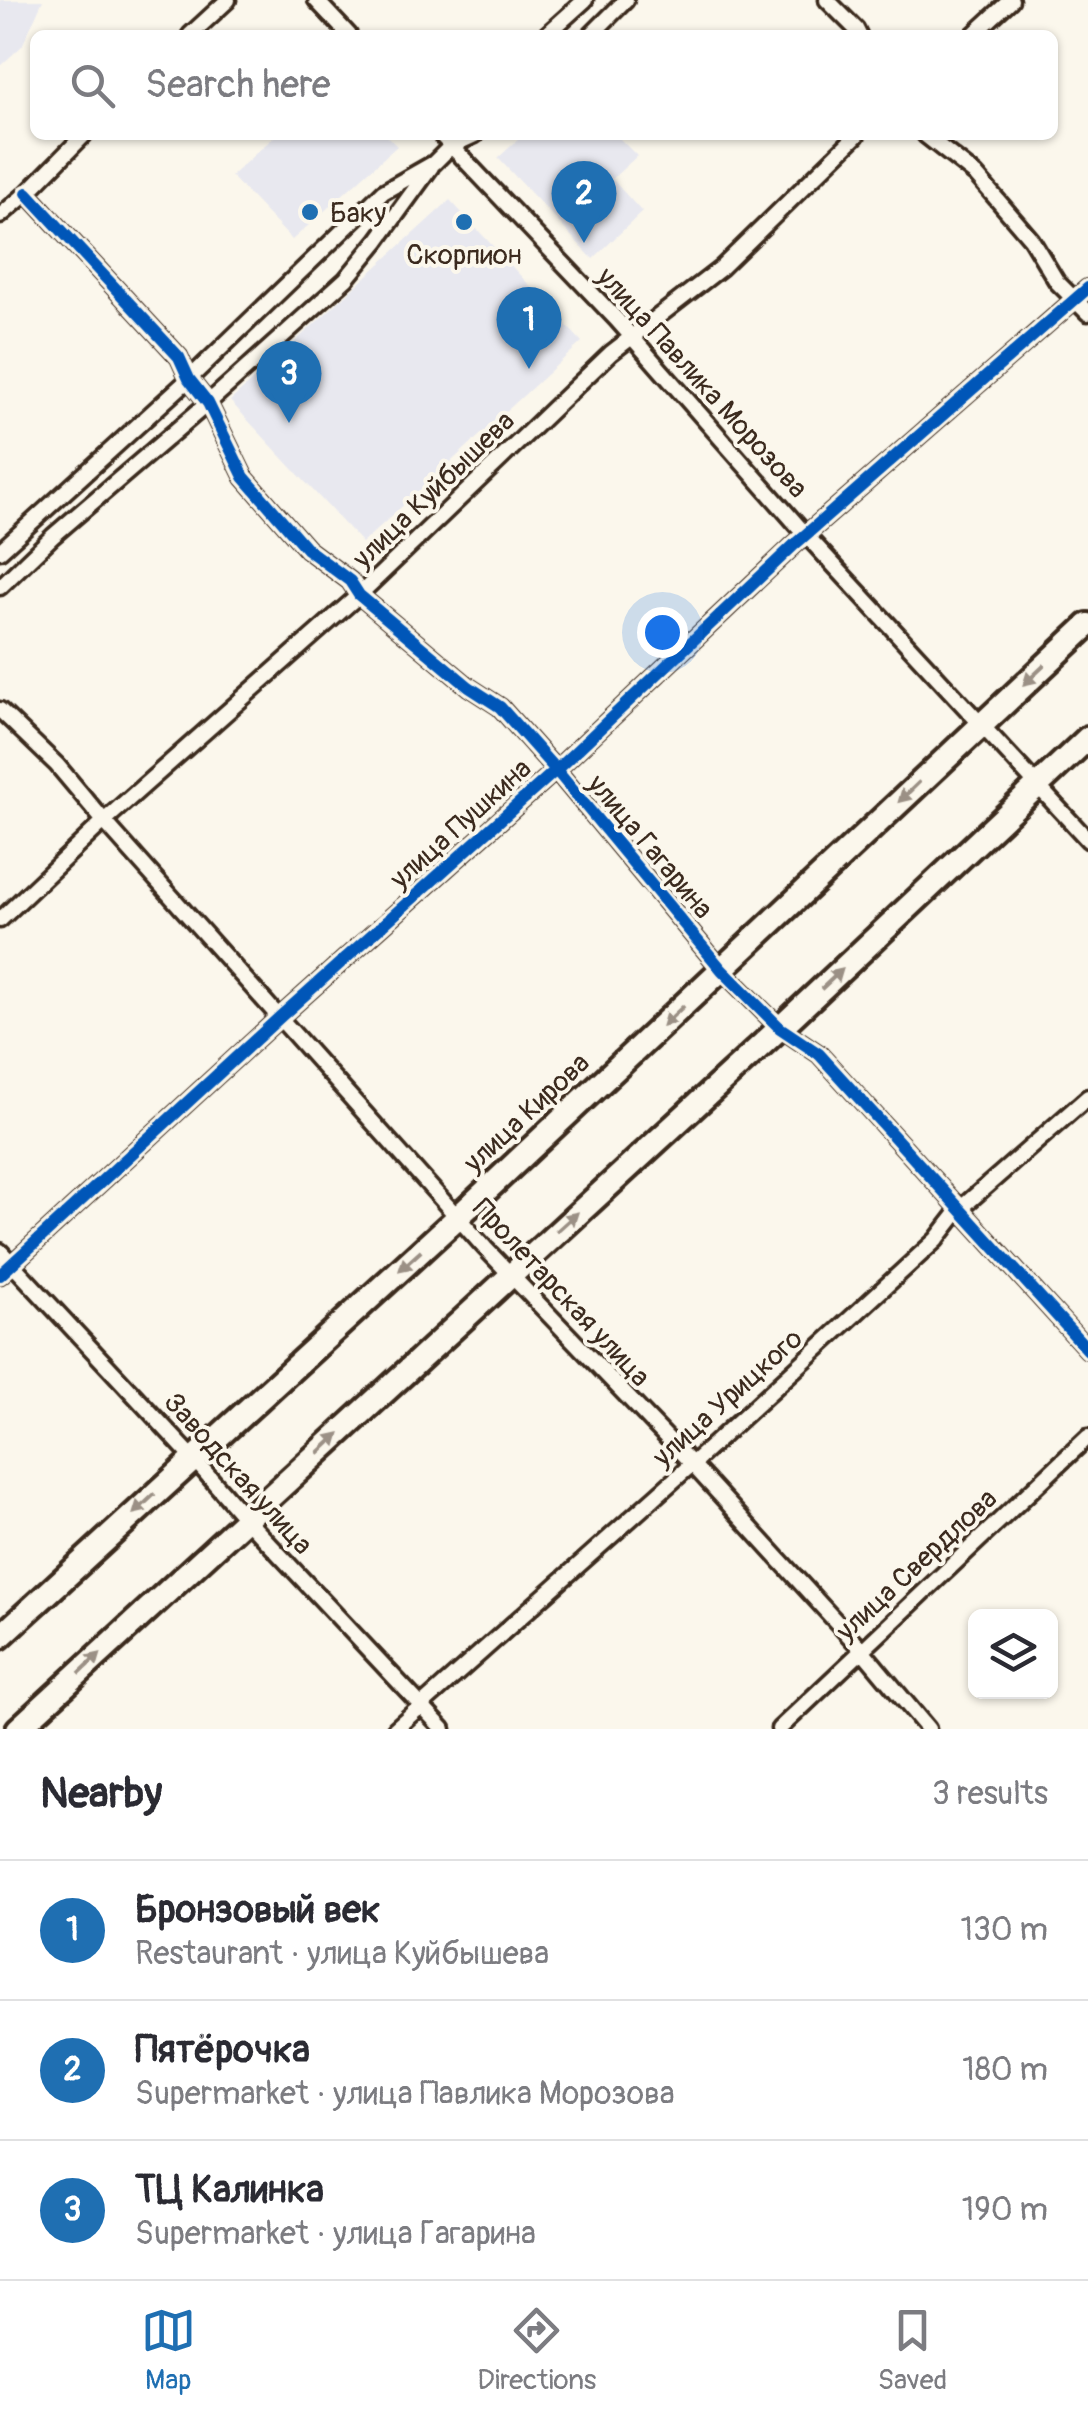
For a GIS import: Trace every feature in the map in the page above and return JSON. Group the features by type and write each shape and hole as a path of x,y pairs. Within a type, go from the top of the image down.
{"main road":[{"name":"улица Кирова","path":"0,1637 458,1218 1088,624"},
{"path":"18,1729 780,1028 1088,738"}],"street":[{"path":"195,30 228,0"},
{"path":"316,0 344,30"},
{"path":"552,30 585,0"},
{"path":"596,30 626,0"},
{"path":"827,0 856,30"},
{"path":"978,30 1011,0"},
{"path":"0,216 79,140"},
{"path":"0,587 346,279 448,140"},
{"name":"улица Павлика Морозова","path":"450,140 617,320 805,534 1088,840"},
{"name":"улица Куйбышева","path":"0,920 104,821 360,594 611,352 721,268 852,140"},
{"path":"931,140 976,176 1030,239 1057,282 1088,314"},
{"path":"0,550 189,379 383,192 434,162"},
{"name":"улица Гагарина","path":"26,193 179,357 189,379 208,403 244,477 307,549 350,581 360,594 470,687 500,707 722,970 780,1028 819,1054 1088,1350"},
{"name":"улица Пушкина","path":"6,1269 556,770 805,534 1088,288"},
{"name":"Пролетарская улица","path":"0,710 57,765 458,1218 692,1464 862,1650 928,1729"},
{"name":"улица Урицкого","path":"395,1729 936,1240 960,1209 1088,1098"},
{"name":"Заводская улица","path":"0,1251 6,1269 193,1458 442,1729"},
{"name":"улица Свердлова","path":"779,1729 1088,1436"}],"shaded area":[{"path":"0,0 43,0 22,46 0,66"},
{"path":"271,140 391,140 397,146 292,240 231,176"},
{"path":"518,140 621,140 637,156 612,179 642,212 593,259 498,158"},
{"path":"450,200 582,342 362,543 230,401"}],"cycle path":[{"path":"27,193 179,357 189,379 208,403 244,477 307,549 350,581 359,595 469,687 500,707 722,970 780,1028 819,1054 1088,1350"},
{"path":"0,1275 556,770 794,545 1088,288"}],"place":[{"name":"Баку","path":"310,212"},
{"name":"Скорпион","path":"464,222"},
{"name":"Пятёрочка","path":"584,243"},
{"name":"Бронзовый век","path":"529,369"},
{"name":"ТЦ Калинка","path":"289,423"}]}
